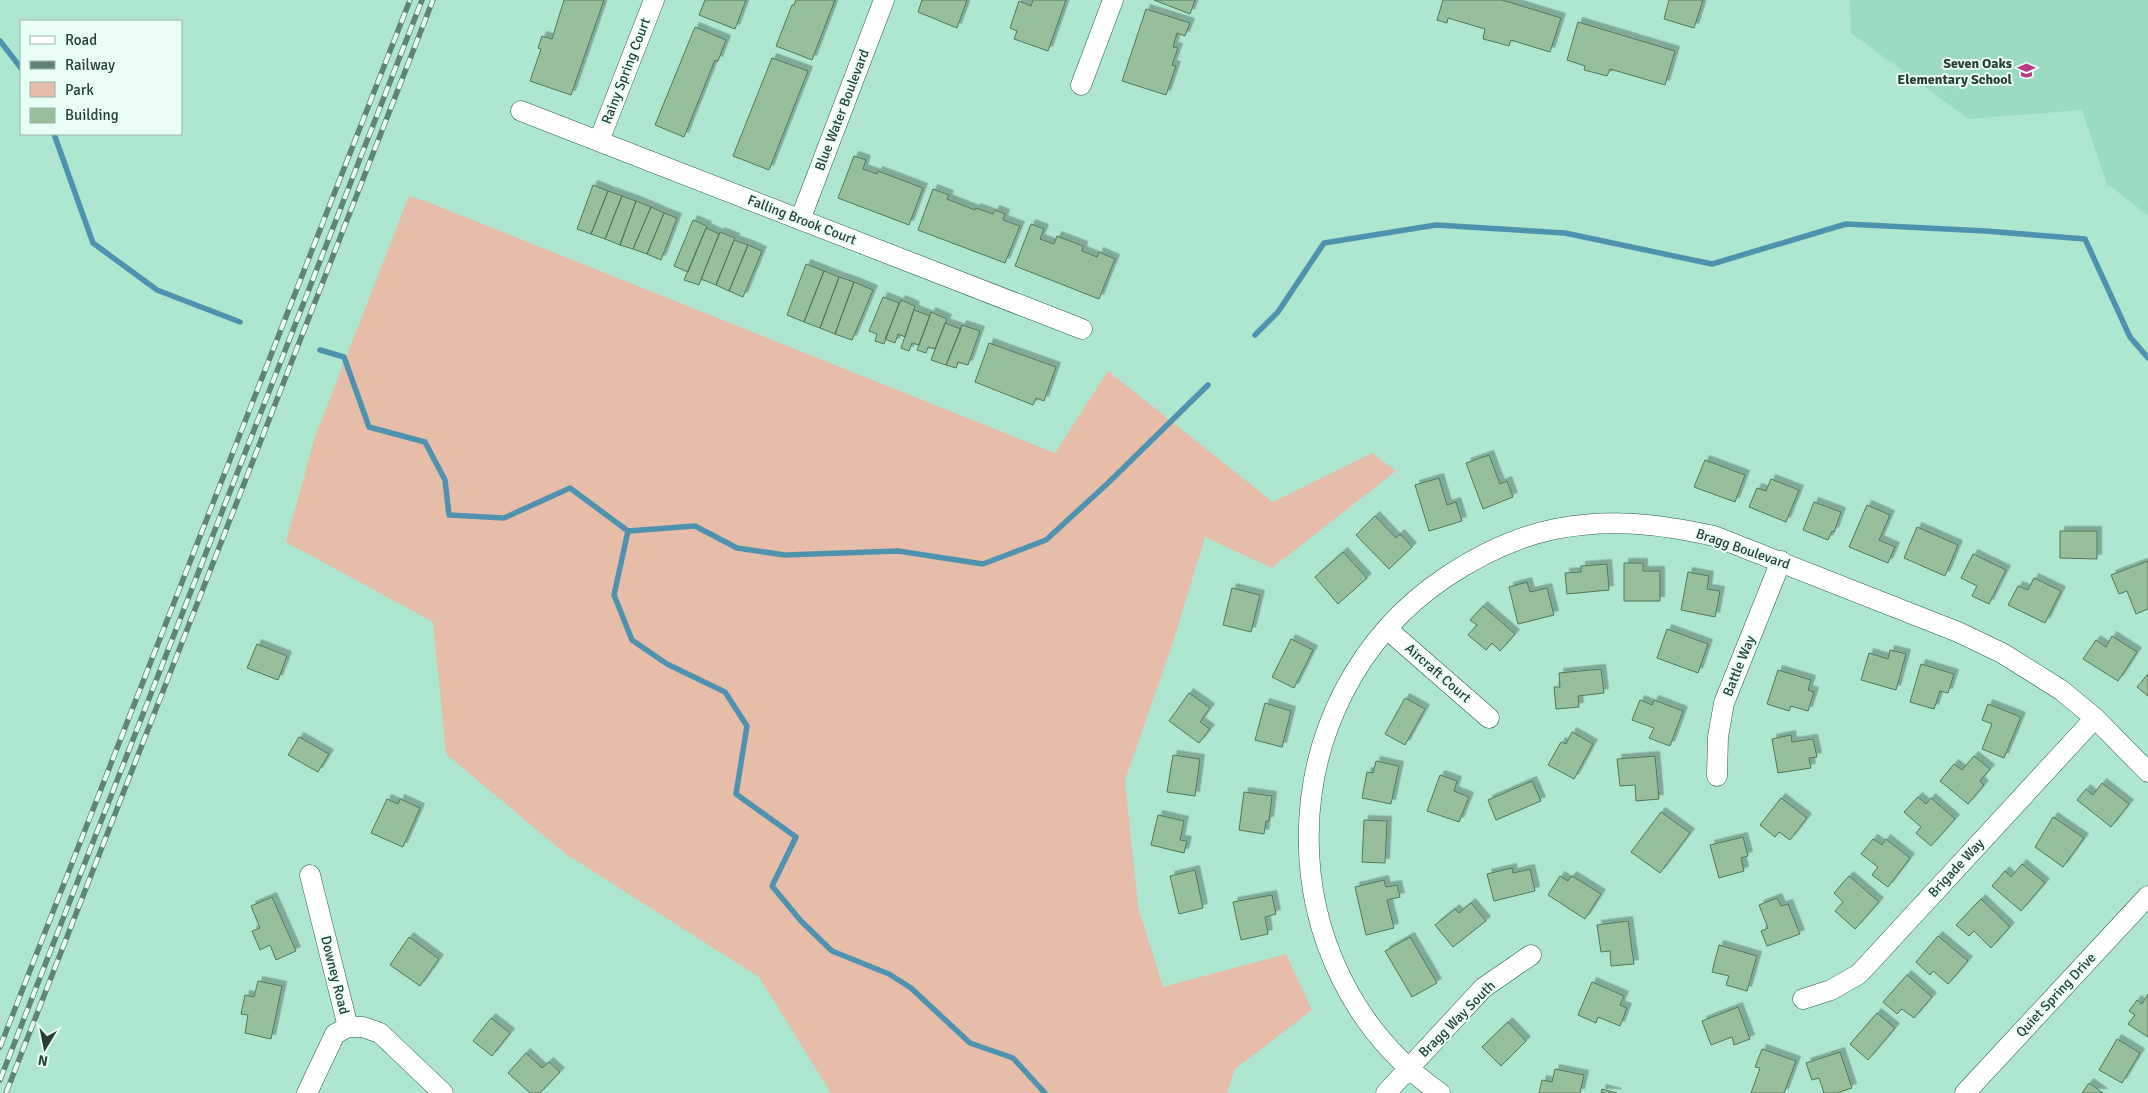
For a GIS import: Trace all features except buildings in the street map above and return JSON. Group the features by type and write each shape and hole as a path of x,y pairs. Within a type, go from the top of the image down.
{"street":[{"name":"Rainy Spring Court","path":"599,141 654,0"},
{"name":"Blue Water Boulevard","path":"800,220 884,0"},
{"path":"1081,85 1114,0"},
{"name":"Falling Brook Court","path":"521,111 1082,329"},
{"name":"Bragg Boulevard","path":"1440,1093 1409,1068 1387,1045 1366,1018 1337,971 1319,920 1312,891 1308,857 1308,823 1311,791 1318,759 1330,721 1351,678 1369,650 1409,605 1464,565 1489,552 1517,540 1554,530 1593,524 1630,522 1672,526 1714,536 1958,632 2002,653 2061,690 2095,718 2148,772"},
{"name":"Battle Way","path":"1717,776 1718,737 1724,703 1781,561"},
{"name":"Aircraft Court","path":"1387,629 1489,718"},
{"name":"Brigade Way","path":"1803,999 1831,990 1859,974 2095,718"},
{"name":"Downey Road","path":"307,1093 335,1034 348,1027 310,874"},
{"name":"Quiet Spring Drive","path":"1965,1093 2148,896"},
{"name":"Bragg Way South","path":"1386,1093 1483,988 1531,955"},
{"path":"348,1027 363,1027 380,1033 443,1093"}],"shaded area":[{"name":"Seven Oaks Elementary School","path":"1850,0 2148,0 2148,215 2107,184 2082,110 1969,119 1851,33"}],"green space":[{"path":"409,196 1055,453 1108,371 1273,502 1372,453 1396,471 1272,568 1205,537 1172,645 1125,780 1138,907 1163,987 1286,954 1312,1010 1235,1069 1227,1093 831,1093 759,977 566,854 446,754 433,622 286,542 315,437"}],"waterway":[{"path":"0,41 20,67"},
{"path":"54,135 93,243 157,290 240,322"},
{"path":"1255,335 1278,312 1324,243 1436,225 1565,233 1712,264 1846,224 1986,231 2085,239 2130,337 2148,358"},
{"path":"320,350 344,357 369,427 425,442 445,480 449,515 504,518 570,488 628,531 695,526 737,548 785,555 898,551 983,564 1046,540 1107,484 1208,385"},
{"path":"628,531 614,595 632,640 667,664 725,692 747,726 736,794 796,837 772,886 801,921 832,951 889,974 911,988 970,1043 1013,1058 1045,1093"}],"railway":[{"path":"0,1047 410,0"},
{"path":"0,1080 422,0"},
{"path":"6,1093 433,0"}],"place":[{"name":"Seven Oaks Elementary School","path":"2026,71"}]}
